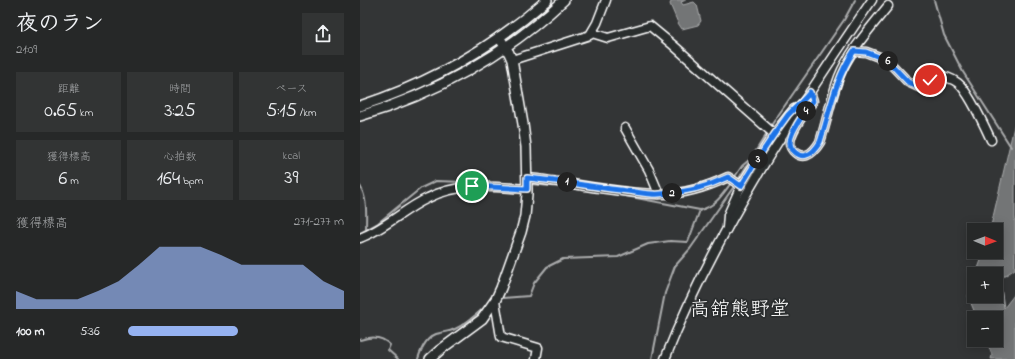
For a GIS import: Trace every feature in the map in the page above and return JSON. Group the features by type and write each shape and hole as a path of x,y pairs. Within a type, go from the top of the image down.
{"street":[{"path":"360,106 382,99 458,63 499,37 547,0"},
{"path":"360,116 431,89 462,73 505,46 564,0"},
{"path":"592,34 606,0"},
{"path":"665,359 701,278 726,231 782,136 872,0"},
{"path":"808,95 813,101 792,134 790,141 793,150 803,156 813,152 820,142 839,77 845,64 865,34 888,6"},
{"path":"512,60 592,34 608,38 650,26 770,132"},
{"path":"430,359 482,319 495,301 521,232 525,216 527,184 523,124 512,60 499,37"},
{"path":"854,51 866,52 887,60 908,82 919,88 926,85 936,76 943,76 958,83 980,118 991,140"},
{"path":"726,231 728,215 741,186 770,132 808,95"},
{"path":"625,128 649,170 659,194"},
{"path":"360,238 384,226 440,192 472,186 558,181 610,189 659,194 675,193 708,185 728,177 741,186"},
{"path":"495,301 500,337 538,348 536,359"}],"shaded area":[{"path":"672,0 686,0 681,2 683,5 694,2 697,5 701,21 698,25 682,29 670,4"},
{"path":"1015,122 1015,269 1003,277 1003,267 979,267 981,259 1003,259 1003,223 992,223"},
{"path":"1015,291 1015,359 991,359 992,355 989,347 1003,347 1003,311 974,311 971,303 1003,303 1003,301 1004,308 1014,295"}],"waterway":[{"path":"770,127 844,20 855,0"},
{"path":"934,0 944,35 963,72 1011,147"},
{"path":"738,180 768,131"},
{"path":"734,178 742,166 749,160"},
{"path":"360,233 378,223 421,188 436,181 524,184"},
{"path":"615,194 700,210 714,203 731,183"},
{"path":"530,184 581,189"},
{"path":"652,359 665,293 675,266 690,249 735,185"},
{"path":"360,186 363,191 365,202 366,231"},
{"path":"503,298 529,296 534,283 547,267 563,259 618,257 648,244 670,241 688,242 700,210"},
{"path":"418,359 422,348 429,338 436,334 450,331 459,327 485,307"},
{"path":"360,340 372,337 380,338 390,345 388,350 398,359"}],"district":[{"name":"高舘熊野堂","path":"740,308"}],"route":[{"path":"472,186 527,189 527,178 659,194 675,193 703,187 728,177 741,186 774,134 791,112 806,98 810,92 813,101 792,134 790,141 793,150 803,156 808,155 817,148 824,131 839,77 845,64 854,51 866,52 887,60 908,82 919,88 926,85 930,80"}]}
